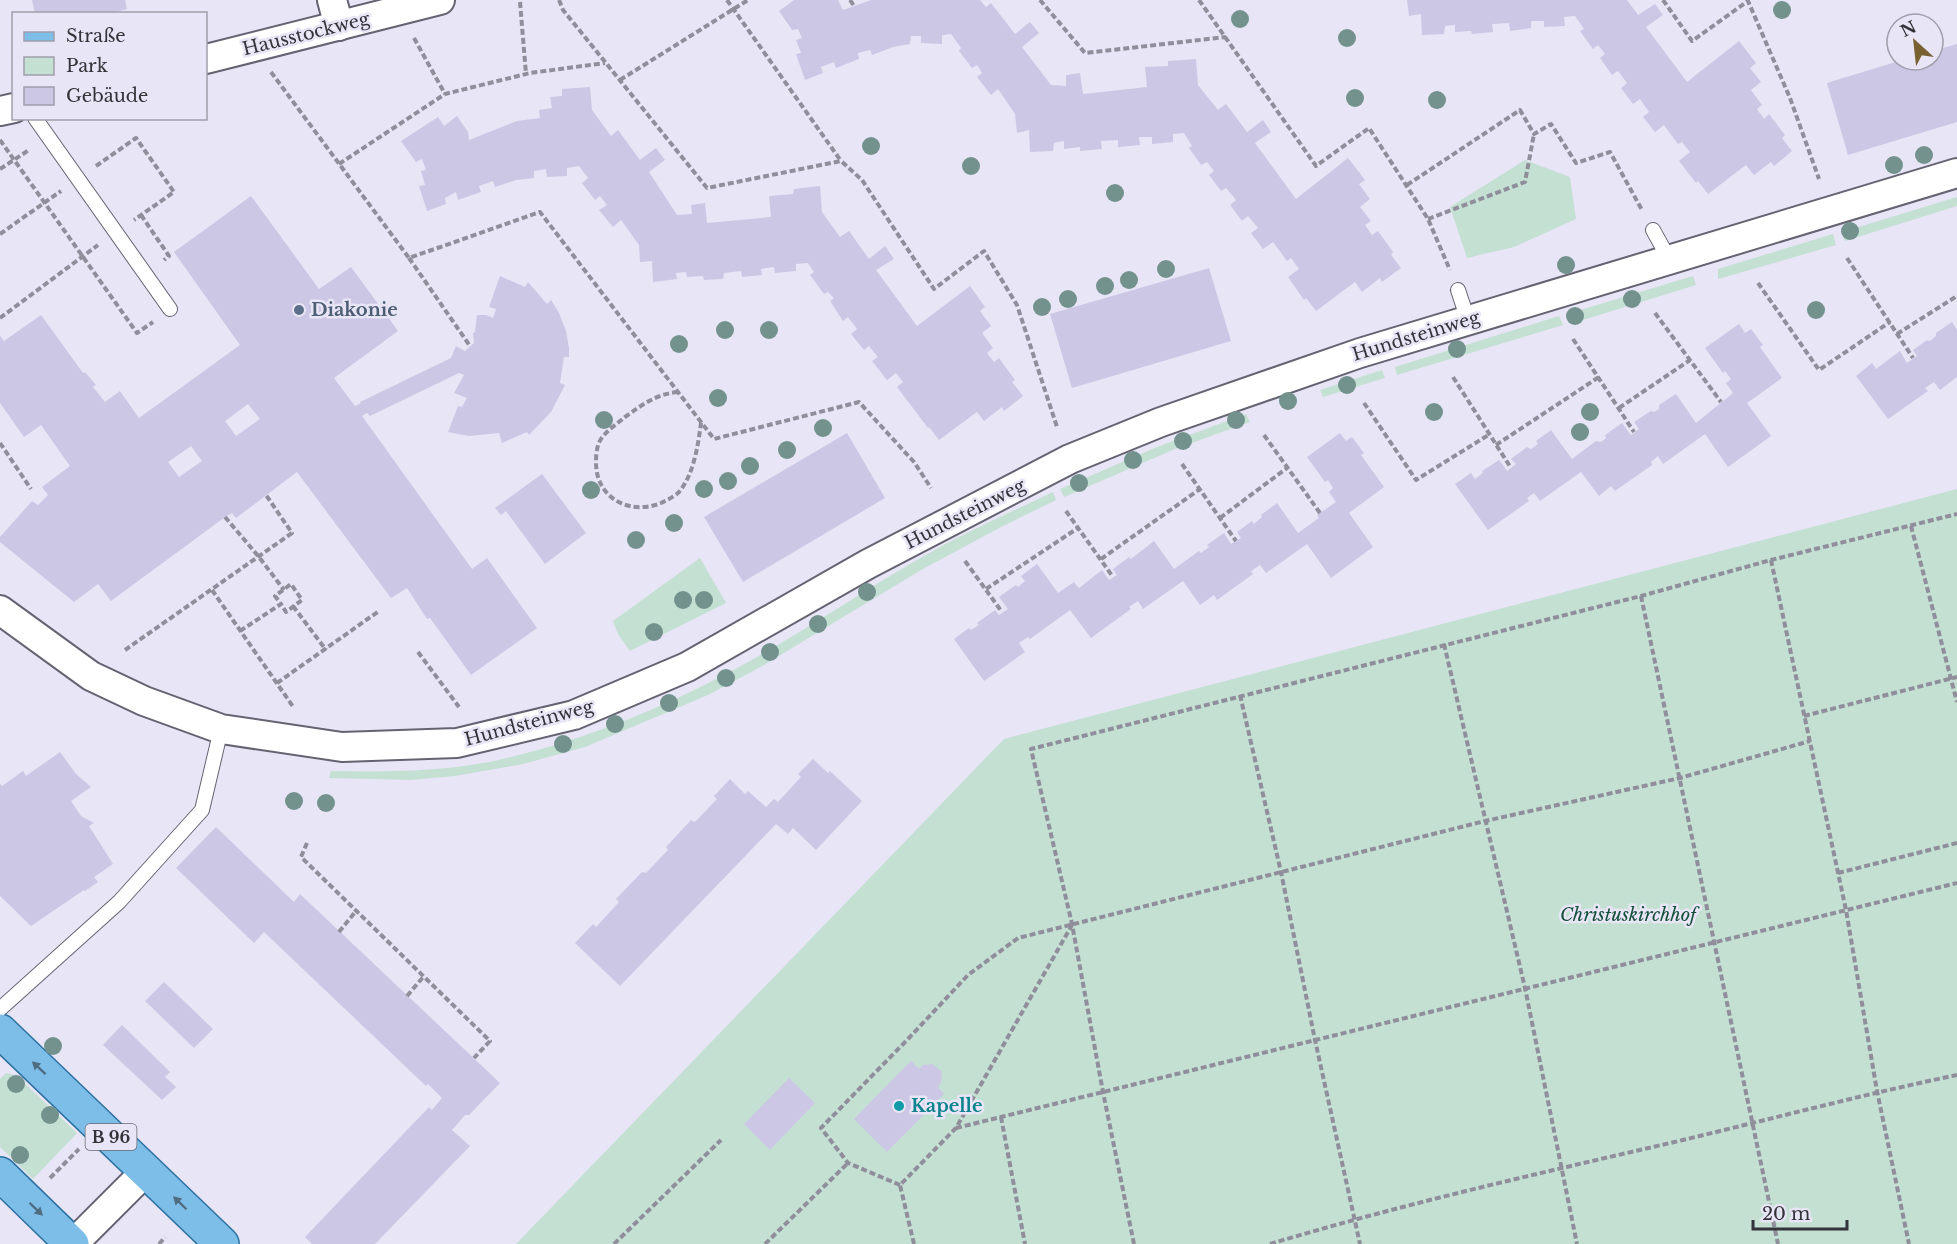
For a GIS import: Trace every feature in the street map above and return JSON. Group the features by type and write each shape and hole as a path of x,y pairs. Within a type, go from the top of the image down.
{"main road":[{"name":"B 96","path":"3,1040 222,1244"},
{"path":"0,1174 73,1244"}],"street":[{"name":"Hausstockweg","path":"207,60 335,13 441,0"},
{"name":"Hundsteinweg","path":"0,610 91,676 144,701 221,729 342,747 457,743 574,715 687,668 868,564 1070,459 1161,422 1360,353 1957,173"},
{"path":"73,1244 146,1171"}],"lane":[{"path":"36,120 170,309"},
{"path":"1653,230 1669,259"},
{"path":"1458,290 1468,320"},
{"path":"0,1009 119,902 202,810 221,729"}],"path":[{"path":"559,0 563,10 707,188 841,161"},
{"path":"727,0 841,161 862,180 934,289 984,251 1017,305 1057,427"},
{"path":"620,80 748,0"},
{"path":"850,0 855,6"},
{"path":"1040,0 1085,53 1227,37"},
{"path":"1199,0 1316,166 1369,128 1428,219 1458,290"},
{"path":"1663,0 1692,41 1748,1 1790,98 1819,179"},
{"path":"520,2 526,74"},
{"path":"410,29 445,94"},
{"path":"339,164 445,94 526,74 606,63"},
{"path":"267,67 409,257 470,346"},
{"path":"1407,185 1520,110 1534,134 1524,182 1428,219"},
{"path":"1534,134 1551,124 1576,163 1610,152 1653,230"},
{"path":"0,169 48,137"},
{"path":"0,139 137,333 170,309"},
{"path":"409,257 540,212 714,439 859,402 914,462 931,488"},
{"path":"0,318 82,256"},
{"path":"1847,258 1913,358"},
{"path":"1758,283 1819,370 1890,322"},
{"path":"1897,334 1957,296"},
{"path":"1654,313 1721,402"},
{"path":"1574,339 1634,432"},
{"path":"1618,408 1690,360"},
{"path":"1453,377 1511,468"},
{"path":"1496,445 1599,377"},
{"path":"679,392 664,393 649,400 611,429 600,441 596,454 596,467 600,484 610,497 619,503 648,508 678,493 690,472 699,443 702,422"},
{"path":"1364,403 1416,480 1490,434"},
{"path":"1264,435 1320,513"},
{"path":"0,443 31,489"},
{"path":"1182,464 1236,542"},
{"path":"1220,518 1287,468"},
{"path":"1101,559 1200,489"},
{"path":"126,650 292,534 266,495"},
{"path":"1066,511 1113,577"},
{"path":"1134,1244 1072,924 1031,749 1957,514"},
{"path":"225,517 284,590"},
{"path":"1911,526 1957,702"},
{"path":"986,590 1078,528"},
{"path":"1771,560 1846,910 1877,1091 1909,1244"},
{"path":"965,561 1002,612"},
{"path":"291,584 302,600 286,612 275,596 284,590 291,584"},
{"path":"212,590 294,709"},
{"path":"1641,596 1778,1244"},
{"path":"240,631 281,604"},
{"path":"293,606 326,650"},
{"path":"277,683 380,611"},
{"path":"1444,644 1524,988 1577,1244"},
{"path":"418,652 459,706"},
{"path":"1804,716 1957,677"},
{"path":"1240,695 1281,873 1360,1244"},
{"path":"900,1185 848,1163 821,1128 968,975 1018,938 1485,822 1680,778 1810,741"},
{"path":"307,843 301,857 490,1041 474,1058"},
{"path":"1838,873 1957,843"},
{"path":"956,1128 1957,883"},
{"path":"339,932 356,911"},
{"path":"900,1185 956,1128 1072,924"},
{"path":"407,996 424,976"},
{"path":"1270,1244 1355,1218 1752,1124 1877,1091 1957,1075"},
{"path":"1001,1117 1025,1244"},
{"path":"614,1244 721,1140"},
{"path":"49,1179 86,1142"},
{"path":"765,1244 848,1163"},
{"path":"900,1185 914,1244"},
{"path":"159,1244 165,1237"}],"green space":[{"path":"1525,160 1570,177 1576,219 1514,247 1467,258 1450,207"},
{"path":"1957,197 1957,206 1845,241 1842,232"},
{"path":"1833,234 1836,245 1718,279 1718,269"},
{"path":"1693,276 1696,285 1570,324 1567,314"},
{"path":"1559,316 1563,325 1397,375 1395,367"},
{"path":"1382,370 1385,378 1323,397 1320,390"},
{"path":"1246,414 1250,422 1175,449 1064,497 1060,489 1157,447"},
{"name":"Christuskirchhof","path":"1957,489 1957,1244 516,1244 1004,739"},
{"path":"1053,492 1056,500 921,570 764,665 708,695 585,747 523,764 455,776 411,780 329,778 331,771 417,770 503,759 564,742 624,721 711,682 786,640 922,557 970,531"},
{"path":"700,558 726,603 630,651 618,634 613,621"},
{"path":"6,1073 16,1075 77,1133 33,1179 0,1147 0,1079"}],"building":[{"path":"32,0 125,0 127,9 116,12 35,12"},
{"path":"794,0 838,0 843,10 871,0 980,0 986,7 991,3 1015,34 1030,22 1039,33 1022,47 1051,85 1066,86 1066,75 1080,73 1083,94 1147,87 1145,67 1168,66 1168,61 1196,59 1198,85 1218,110 1226,104 1247,132 1263,120 1271,132 1255,143 1296,199 1348,158 1365,180 1359,184 1370,199 1360,207 1371,221 1365,225 1372,235 1378,231 1401,268 1382,282 1380,278 1362,292 1355,282 1316,311 1306,298 1304,300 1288,277 1299,269 1291,258 1287,261 1273,242 1263,249 1251,233 1258,228 1248,216 1242,221 1230,205 1236,200 1226,188 1221,191 1209,175 1214,171 1207,162 1201,165 1189,148 1192,146 1184,133 1173,134 1173,142 1152,144 1152,137 1139,137 1140,145 1118,147 1118,140 1101,141 1102,149 1080,151 1080,147 1064,149 1064,141 1054,143 1053,151 1030,152 1029,130 1017,133 1015,114 998,89 991,95 977,77 982,73 977,65 972,68 959,51 961,48 951,34 942,35 942,44 921,43 921,36 911,36 910,44 893,47 872,55 870,50 858,53 859,59 836,68 834,62 821,67 823,73 805,80 796,54 801,53 796,40 802,38 798,29 792,30 779,11"},
{"path":"1407,0 1627,0 1638,15 1655,4 1663,15 1646,27 1687,82 1739,41 1756,63 1750,68 1761,82 1751,90 1762,105 1757,109 1764,119 1769,114 1785,135 1782,138 1792,151 1774,166 1771,162 1754,175 1746,165 1708,194 1679,161 1690,152 1682,142 1678,144 1664,125 1655,132 1643,117 1649,112 1640,99 1633,104 1621,88 1627,83 1618,71 1612,75 1600,58 1605,54 1598,45 1593,49 1580,31 1584,29 1575,16 1564,17 1565,26 1544,27 1544,21 1531,21 1531,28 1510,31 1509,23 1492,24 1493,32 1472,34 1471,31 1455,32 1455,25 1445,26 1444,34 1422,35 1421,14 1409,16"},
{"path":"1957,44 1957,122 1848,155 1827,83 1885,65 1885,72 1945,72 1945,48"},
{"path":"590,87 592,110 611,136 618,130 640,160 656,148 665,160 649,172 677,215 692,214 691,205 705,203 707,223 771,217 769,196 793,194 794,189 820,186 822,212 840,237 849,231 869,259 885,246 894,259 876,270 917,326 970,286 985,307 980,311 991,326 982,333 993,348 987,353 994,362 999,358 1015,380 1012,382 1023,396 1004,411 1002,407 984,421 977,412 939,440 897,387 903,382 896,373 887,380 872,361 878,357 869,346 864,350 851,334 857,329 848,317 843,321 830,301 834,298 828,292 824,294 810,275 814,272 808,263 796,264 796,271 775,273 774,267 761,269 762,275 742,277 741,271 724,273 723,279 704,280 703,276 687,277 686,272 676,273 677,279 653,282 652,261 640,262 639,245 621,220 613,227 599,210 607,205 600,196 595,200 582,183 588,178 579,166 567,168 567,176 547,177 546,169 534,171 534,178 516,180 495,187 493,181 479,186 481,192 458,200 456,192 445,198 446,204 427,211 419,186 425,185 421,171 426,170 422,159 416,162 401,141 438,117 444,126 457,116 468,132 469,140 517,121 540,118 539,110 552,108 550,97 562,96 562,89"},
{"path":"251,196 319,289 351,267 398,331 334,378 355,406 451,358 456,346 465,351 474,343 473,333 477,315 493,318 496,309 489,307 500,276 525,287 528,282 547,304 551,300 566,331 569,348 569,357 564,357 560,383 565,385 551,412 529,435 527,432 502,443 499,433 469,436 448,432 458,406 462,407 467,398 454,393 464,375 459,373 370,416 367,413 362,416 472,569 487,558 537,628 471,675 430,618 427,619 407,588 391,598 297,472 236,518 232,513 225,517 111,601 98,584 74,602 0,542 0,537 32,501 38,505 48,495 42,487 70,466 41,425 24,437 0,403 0,336 4,341 41,315 83,373 85,372 96,385 93,387 105,402 120,391 139,418 240,345 174,252","holes":["248,404 260,419 236,436 225,421","191,446 202,461 179,477 168,462"]},
{"path":"1209,268 1231,341 1072,388 1050,314"},
{"path":"1952,322 1957,330 1957,377 1940,390 1934,382 1925,388 1928,391 1888,419 1856,376 1872,363 1876,369 1900,351 1907,363 1917,356 1913,350 1927,340 1930,341 1936,333"},
{"path":"1739,324 1745,333 1751,329 1763,345 1760,347 1782,378 1747,403 1771,436 1728,467 1705,434 1663,464 1658,456 1651,462 1652,465 1615,491 1611,486 1599,496 1581,472 1540,501 1534,493 1527,498 1529,501 1488,530 1455,484 1471,473 1475,479 1483,473 1482,471 1499,460 1507,471 1516,464 1511,459 1527,447 1531,449 1538,444 1536,441 1551,430 1572,459 1596,441 1601,442 1606,438 1605,435 1622,423 1631,435 1639,429 1634,422 1651,411 1659,409 1659,405 1676,394 1696,423 1733,393 1726,383 1731,379 1725,371 1723,373 1705,348"},
{"path":"847,433 885,498 743,582 704,517"},
{"path":"1340,433 1346,441 1352,437 1364,453 1361,455 1384,487 1349,513 1373,547 1331,578 1307,544 1266,573 1260,565 1251,571 1253,574 1217,600 1214,595 1200,605 1183,581 1143,609 1138,601 1129,607 1131,609 1091,638 1070,610 1030,639 1028,637 1019,643 1025,652 984,681 954,639 969,628 971,630 979,625 977,623 995,610 999,615 1008,609 999,597 1025,581 1021,576 1037,564 1058,593 1074,582 1079,588 1102,570 1109,580 1117,575 1113,569 1129,557 1131,559 1154,541 1174,569 1199,551 1201,553 1209,547 1207,545 1224,533 1231,544 1241,538 1237,532 1252,521 1254,524 1262,517 1261,515 1277,503 1298,533 1319,518 1317,515 1336,502 1329,492 1333,488 1328,480 1325,482 1307,457"},
{"path":"542,474 586,533 545,564 506,511 501,515 495,508"},
{"path":"60,752 76,774 91,787 71,801 81,816 94,823 89,826 113,864 94,877 98,882 31,926 0,896 0,784 2,786 23,771 26,776"},
{"path":"813,759 828,773 830,771 862,801 816,850 793,828 788,834 776,824 620,986 575,943 593,924 596,927 619,902 616,899 642,872 646,873 668,850 666,847 691,820 695,822 717,799 714,796 730,779 745,794 748,791 766,807 774,799 778,802 801,777 798,774"},
{"path":"216,827 294,902 300,894 500,1083 452,1130 470,1146 375,1244 312,1244 305,1237 429,1107 432,1110 442,1098 428,1084 426,1086 264,932 254,943 176,868"},
{"path":"164,982 213,1029 194,1048 145,1001"},
{"path":"122,1025 170,1072 165,1077 176,1087 162,1100 103,1045"},
{"name":"Kapelle","path":"911,1061 919,1069 923,1065 933,1064 942,1072 941,1083 938,1087 944,1094 887,1152 854,1119"},
{"path":"789,1078 815,1103 770,1150 744,1124"}],"place":[{"name":"Diakonie","path":"299,310"},
{"name":"Kapelle","path":"899,1106"}]}
